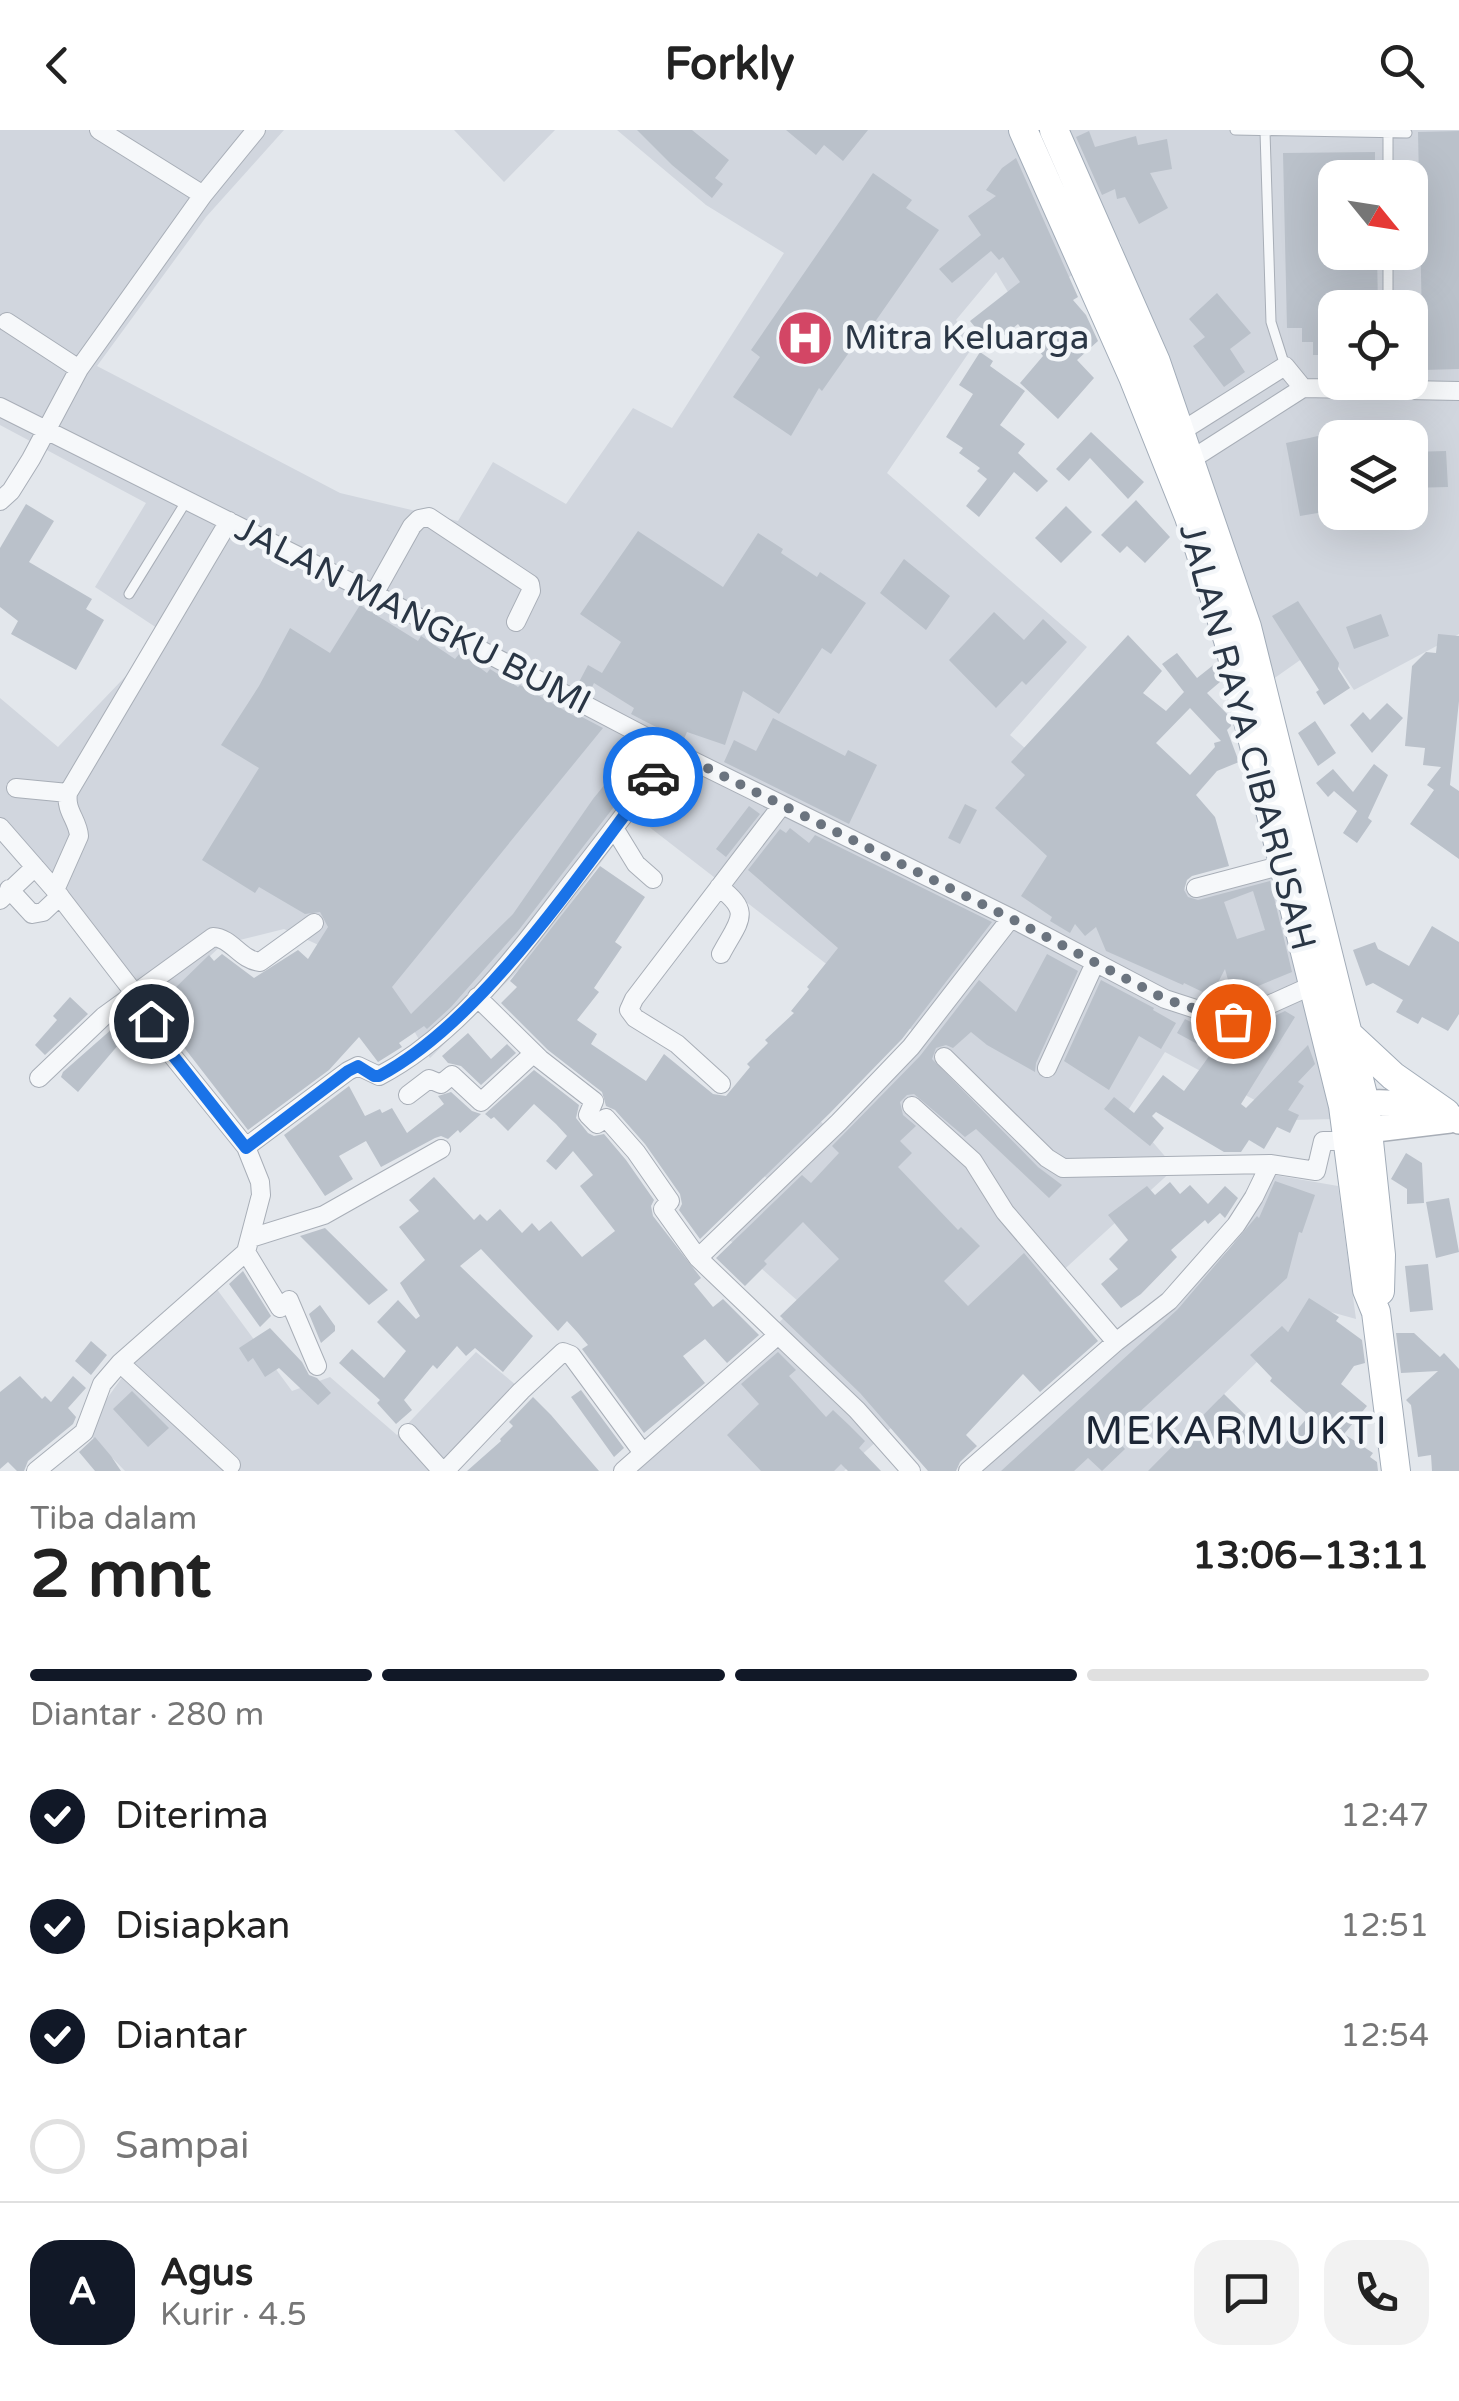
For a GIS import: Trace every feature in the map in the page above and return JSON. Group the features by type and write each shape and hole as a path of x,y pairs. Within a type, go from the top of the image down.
{"main road":[{"name":"JALAN RAYA CIBARUSAH","path":"1023,130 1113,297 1156,362 1192,459 1248,627 1349,1035 1354,1122"},
{"name":"JALAN RAYA CIBARUSAH","path":"1054,130 1228,640 1313,984 1354,1122"},
{"path":"1349,1035 1393,1076 1453,1118"},
{"path":"1396,1471 1376,1312 1367,1290 1354,1122 1419,1107 1453,1118"}],"street":[{"path":"0,501 22,474 78,368 203,195 256,130"},
{"path":"105,131 203,195"},
{"path":"7,322 78,368"},
{"path":"1182,431 1285,366 1303,388"},
{"path":"1192,459 1303,388 1318,388"},
{"path":"1428,389 1459,391"},
{"name":"JALAN MANGKU BUMI","path":"0,407 1165,999 1233,1021 1313,984"},
{"path":"374,594 412,526 418,519 429,517 530,584 516,622"},
{"path":"35,867 5,895 32,914 42,912 58,893 79,836 70,813 68,793 229,522"},
{"path":"246,1148 348,1071 358,1066 379,1076 411,1057 478,998 539,926 673,751"},
{"path":"16,788 68,793"},
{"path":"721,1084 678,1044 635,1018 629,1010 782,806"},
{"path":"0,828 58,893 135,994 167,1048 246,1148 260,1182 248,1245 280,1308 288,1300 317,1366"},
{"path":"614,828 636,864 654,879"},
{"path":"1196,888 1283,865"},
{"path":"719,887 740,908 721,954"},
{"path":"698,1258 911,1047 1010,918"},
{"path":"39,1078 104,1016 214,938 225,940 241,956 260,962 314,923"},
{"path":"1046,1068 1095,963"},
{"path":"478,998 534,1053 594,1101 588,1114 598,1124 606,1118 636,1152 670,1201 663,1209 698,1258 857,1410 912,1471"},
{"path":"408,1094 429,1079 441,1084 452,1076 481,1102 534,1053"},
{"path":"944,1057 1047,1158 1063,1168 1270,1164 1316,1171 1323,1141 1354,1122"},
{"path":"912,1106 972,1162 1005,1212 1116,1342"},
{"path":"36,1471 84,1432 102,1384 120,1362 248,1245 356,1200 441,1149"},
{"path":"968,1471 1169,1301 1236,1226 1270,1164"},
{"path":"622,1471 778,1335"},
{"path":"408,1432 444,1471 563,1352 571,1355 643,1453"},
{"path":"120,1362 231,1465"}],"lane":[{"path":"1235,130 1407,133"},
{"path":"1265,132 1271,322 1285,366"},
{"path":"1388,133 1388,160"},
{"path":"129,594 187,500"}],"shaded area":[{"path":"0,130 284,130 206,217 97,366 340,493 458,521 493,462 566,504 633,408 672,428 784,253 706,205 617,130 1020,130 1030,146 1068,130 1459,130 1459,634 1354,690 1323,644 1262,687 1120,241 1020,312 996,272 956,320 974,345 887,473 1087,647 1010,735 1189,892 1268,870 1336,1119 1292,1120 1165,1052 1127,1112 1175,1168 844,1471 617,1471 800,1303 723,1234 773,1184 710,1126 760,1059 829,1130 917,1034 635,816 530,959 430,1058 400,1007 366,967 284,929 223,944 157,1005 0,825 0,698 58,747 166,634 95,587 146,503 0,425"},
{"path":"454,130 555,130 504,182"},
{"path":"1257,1172 1338,1186 1356,1319 1313,1307 1219,1399 1253,1471 981,1471 1233,1246"},
{"path":"216,1288 292,1391 330,1377 397,1435 476,1352 522,1390 453,1471 125,1471 90,1435 101,1407 138,1355"}],"building":[{"path":"637,130 692,130 729,160 715,178 723,184 712,198"},
{"path":"786,130 868,130 843,161 824,145 816,155"},
{"path":"1089,131 1095,147 1136,136 1138,145 1167,139 1172,169 1150,173 1168,208 1139,224 1125,197 1117,199 1115,189 1102,195 1076,137"},
{"path":"1459,131 1459,369 1428,370 1428,290 1421,290 1421,270 1428,270 1428,160 1419,160 1418,132"},
{"path":"1375,152 1375,160 1318,160 1318,270 1377,270 1378,290 1318,290 1318,355 1313,355 1313,342 1302,342 1302,328 1287,328 1283,153"},
{"path":"1016,158 1078,297 1073,300 1086,315 1098,341 1077,360 1094,378 1058,419 1020,383 1043,356 1018,324 991,346 970,321 1020,282 1003,257 999,260 991,251 952,283 939,269 981,235 968,216 996,196 986,190 1002,168"},
{"path":"873,173 912,200 906,208 939,230 870,329 867,327 822,391 819,388 791,436 733,397 760,357 751,350"},
{"path":"1217,293 1251,333 1230,349 1245,372 1224,387 1193,346 1205,337 1189,319"},
{"path":"980,352 993,361 990,366 1025,391 1000,425 1025,444 1018,453 1048,481 1037,492 1014,472 979,517 966,506 987,479 977,471 980,468 959,453 963,448 946,437 973,394 959,385"},
{"path":"1091,432 1144,482 1128,499 1090,458 1069,481 1056,469"},
{"path":"1318,436 1318,513 1300,516 1286,443"},
{"path":"1446,451 1448,487 1428,488 1428,452"},
{"path":"1136,500 1170,537 1145,563 1127,546 1120,553 1101,535"},
{"path":"26,504 54,521 29,562 92,599 86,609 104,620 76,670 11,634 18,621 0,607 0,548"},
{"path":"1066,506 1092,532 1061,563 1035,538"},
{"path":"638,531 723,587 758,533 817,577 820,572 866,603 831,654 822,648 779,714 743,691 725,745 687,732 683,741 631,714 634,708 594,683 591,689 579,682 588,665 602,673 621,642 580,614"},
{"path":"904,559 950,596 926,630 880,593"},
{"path":"1298,601 1339,663 1338,669 1350,688 1324,705 1316,692 1319,690 1272,616"},
{"path":"360,605 418,641 421,636 455,659 460,653 487,673 490,669 603,728 392,987 411,1014 513,914 593,799 636,746 654,755 518,931 451,1007 427,1029 424,1026 378,1062 359,1037 329,1070 248,1130 169,1028 188,1009 170,993 209,955 214,961 222,954 254,978 298,950 308,959 328,927 320,912 305,914 259,887 255,893 202,860 259,768 221,745 290,628 330,653"},
{"path":"994,612 1024,640 1043,619 1067,642 1026,685 1022,681 996,708 949,660"},
{"path":"1381,614 1389,636 1354,649 1346,627"},
{"path":"1438,634 1459,636 1459,701 1450,785 1459,791 1459,859 1410,824 1434,790 1427,785 1441,767 1423,765 1425,748 1405,746 1412,666 1426,652 1436,653"},
{"path":"1128,635 1162,671 1143,693 1166,711 1184,692 1162,664 1177,653 1197,678 1216,663 1220,682 1207,693 1229,716 1231,726 1227,730 1239,762 1217,771 1196,795 1215,817 1229,866 1192,876 1184,890 1188,897 1198,900 1270,881 1292,972 1233,998 1225,969 1211,996 1106,951 1096,927 1085,936 1075,924 1070,933 1050,921 1052,917 1021,896 1047,856 995,808 1025,775 1011,762","holes":["1190,708 1221,741 1214,743 1215,747 1190,775 1156,743","1253,891 1265,930 1237,939 1224,902"]},
{"path":"1387,703 1403,718 1372,753 1350,725 1363,712 1370,720"},
{"path":"773,718 845,756 848,750 877,765 849,824 724,762 734,740 756,751"},
{"path":"1315,721 1336,753 1318,766 1298,733"},
{"path":"1374,764 1388,775 1368,818 1372,821 1357,843 1343,833 1357,811 1334,791 1328,797 1316,783 1333,769 1353,792"},
{"path":"965,804 977,810 960,844 948,838"},
{"path":"749,806 760,814 726,857 716,849"},
{"path":"790,828 809,843 815,835 992,922 902,1039 700,1239 679,1210 680,1194 645,1144 615,1110 606,1106 602,1092 548,1050 501,1003 517,987 510,981 600,866 645,897 615,942 622,947 594,988 599,992 577,1020 597,1034 591,1044 646,1081 664,1054 713,1094 726,1096 750,1067 747,1064 768,1043 765,1040 794,1013 791,1011 807,987 838,948 748,870 780,829 786,833"},
{"path":"1432,926 1459,942 1459,1014 1448,1031 1422,1017 1418,1024 1396,1012 1403,1000 1373,983 1366,986 1353,950 1375,942 1378,949 1409,966"},
{"path":"1047,954 1078,971 1035,1072 971,1032 953,1048 936,1048 932,1059 1038,1167 1062,1185 1049,1198 976,1129 965,1137 914,1094 900,1102 903,1115 916,1126 900,1141 912,1153 898,1167 958,1230 961,1227 980,1246 944,1281 968,1306 1024,1253 1098,1341 1040,1392 1023,1374 966,1435 977,1446 956,1471 928,1471 860,1393 780,1316 839,1259 803,1222 745,1286 716,1258 802,1175 811,1183 839,1153 832,1146 920,1056 979,980 1016,1012"},
{"path":"1101,980 1176,1023 1161,1049 1139,1036 1109,1090 1064,1061"},
{"path":"70,997 88,1014 45,1055 35,1045 57,1020 53,1016"},
{"path":"1285,1011 1295,1017 1241,1104 1246,1108 1308,1045 1315,1064 1298,1082 1304,1086 1288,1110 1299,1115 1290,1133 1277,1127 1264,1149 1249,1140 1241,1152 1224,1152 1156,1112 1152,1116 1164,1128 1150,1146 1104,1109 1114,1097 1134,1113 1163,1075 1184,1091 1212,1052 1177,1033 1185,1019 1246,1050 1264,1021"},
{"path":"129,1014 137,1023 78,1092 61,1077 63,1072"},
{"path":"468,1033 491,1059 507,1044 516,1053 481,1085 461,1066 448,1063 442,1056"},
{"path":"534,1070 579,1105 576,1118 588,1133 604,1134 626,1160 654,1200 653,1216 701,1278 694,1284 713,1307 723,1299 759,1335 727,1363 705,1339 683,1356 705,1383 644,1433 582,1349 588,1345 578,1333 567,1321 558,1331 481,1249 460,1266 533,1336 503,1372 475,1348 466,1356 457,1346 437,1369 433,1365 404,1400 412,1410 396,1424 377,1403 380,1400 339,1363 352,1349 384,1378 406,1351 377,1322 398,1300 416,1319 420,1316 400,1283 425,1260 399,1227 419,1211 409,1200 434,1177 474,1220 480,1214 487,1221 500,1209 522,1233 532,1223 539,1231 551,1221 582,1257 615,1231 580,1186 593,1175 573,1151 556,1170 546,1161 567,1136 534,1104 508,1131 485,1114"},
{"path":"349,1086 365,1116 392,1108 407,1133 444,1104 438,1096 451,1092 481,1114 460,1133 458,1130 448,1139 435,1138 381,1167 366,1141 339,1156 353,1179 325,1196 284,1135"},
{"path":"1406,1153 1422,1163 1424,1203 1407,1204 1407,1189 1391,1179"},
{"path":"1275,1181 1315,1195 1302,1233 1299,1232 1287,1278 1113,1436 1125,1449 1102,1471 1088,1458 1074,1471 1001,1471 1178,1309 1259,1218"},
{"path":"1170,1182 1180,1194 1190,1185 1208,1204 1225,1186 1238,1198 1225,1218 1220,1213 1208,1224 1205,1220 1171,1250 1177,1257 1141,1294 1121,1308 1101,1284 1118,1269 1109,1259 1128,1240 1108,1215 1147,1186 1155,1195"},
{"path":"1449,1198 1459,1252 1436,1258 1426,1202"},
{"path":"325,1228 388,1290 369,1305 300,1236"},
{"path":"1428,1264 1433,1310 1410,1312 1405,1266"},
{"path":"243,1271 271,1316 260,1327 229,1284"},
{"path":"1309,1298 1339,1317 1336,1321 1362,1340 1365,1363 1354,1366 1341,1384 1367,1406 1344,1434 1373,1453 1370,1457 1377,1462 1378,1471 1148,1471 1224,1394 1280,1449 1309,1416 1270,1381 1272,1378 1250,1355 1282,1326 1288,1332"},
{"path":"320,1305 335,1326 335,1331 321,1343 309,1314"},
{"path":"270,1328 309,1375 331,1393 318,1405 279,1368 265,1377 253,1358 248,1362 239,1348"},
{"path":"1396,1333 1414,1333 1440,1357 1444,1353 1459,1369 1459,1471 1432,1471 1431,1455 1418,1457 1411,1405 1406,1400 1438,1371 1401,1373"},
{"path":"91,1341 107,1355 91,1375 75,1361"},
{"path":"778,1352 796,1370 789,1376 826,1417 833,1410 865,1441 859,1448 881,1471 848,1471 841,1464 834,1471 761,1471 727,1435 759,1404 741,1384"},
{"path":"20,1376 42,1399 45,1396 51,1402 73,1376 86,1388 68,1408 76,1417 73,1424 28,1461 24,1471 17,1471 8,1462 0,1469 0,1392"},
{"path":"581,1390 624,1448 614,1457 571,1397"},
{"path":"132,1391 169,1428 148,1447 113,1409"},
{"path":"533,1397 599,1471 467,1471 501,1441 513,1426 509,1422"},
{"path":"95,1437 121,1471 95,1471 79,1452"}],"way so far":[{"path":"653,777 673,751 1165,999 1233,1021"}],"place":[{"name":"Mitra Keluarga","path":"805,338"}],"district":[{"name":"MEKARMUKTI","path":"1237,1431"}],"route":[{"path":"151,1021 167,1048 246,1148 348,1071 358,1066 379,1076 411,1057 478,998 539,926 653,777"}]}
